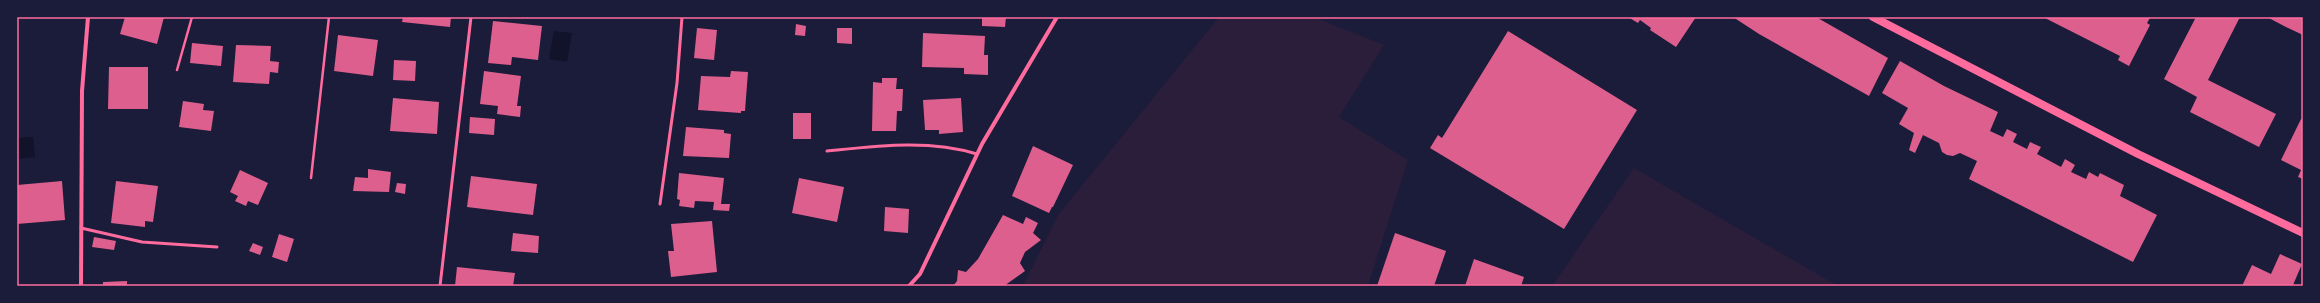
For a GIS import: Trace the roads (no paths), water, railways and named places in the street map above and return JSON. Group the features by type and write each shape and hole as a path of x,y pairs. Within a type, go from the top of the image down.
{"main road":[{"path":"1873,17 2131,150 2303,233"}],"street":[{"path":"80,286 82,91 88,17"},
{"path":"909,286 920,274 978,154 1058,17"}],"lane":[{"path":"440,286 471,17"},
{"path":"660,204 677,83 682,17"},
{"path":"827,151 865,147 941,145 978,154"},
{"path":"81,228 142,242 217,247"}]}
